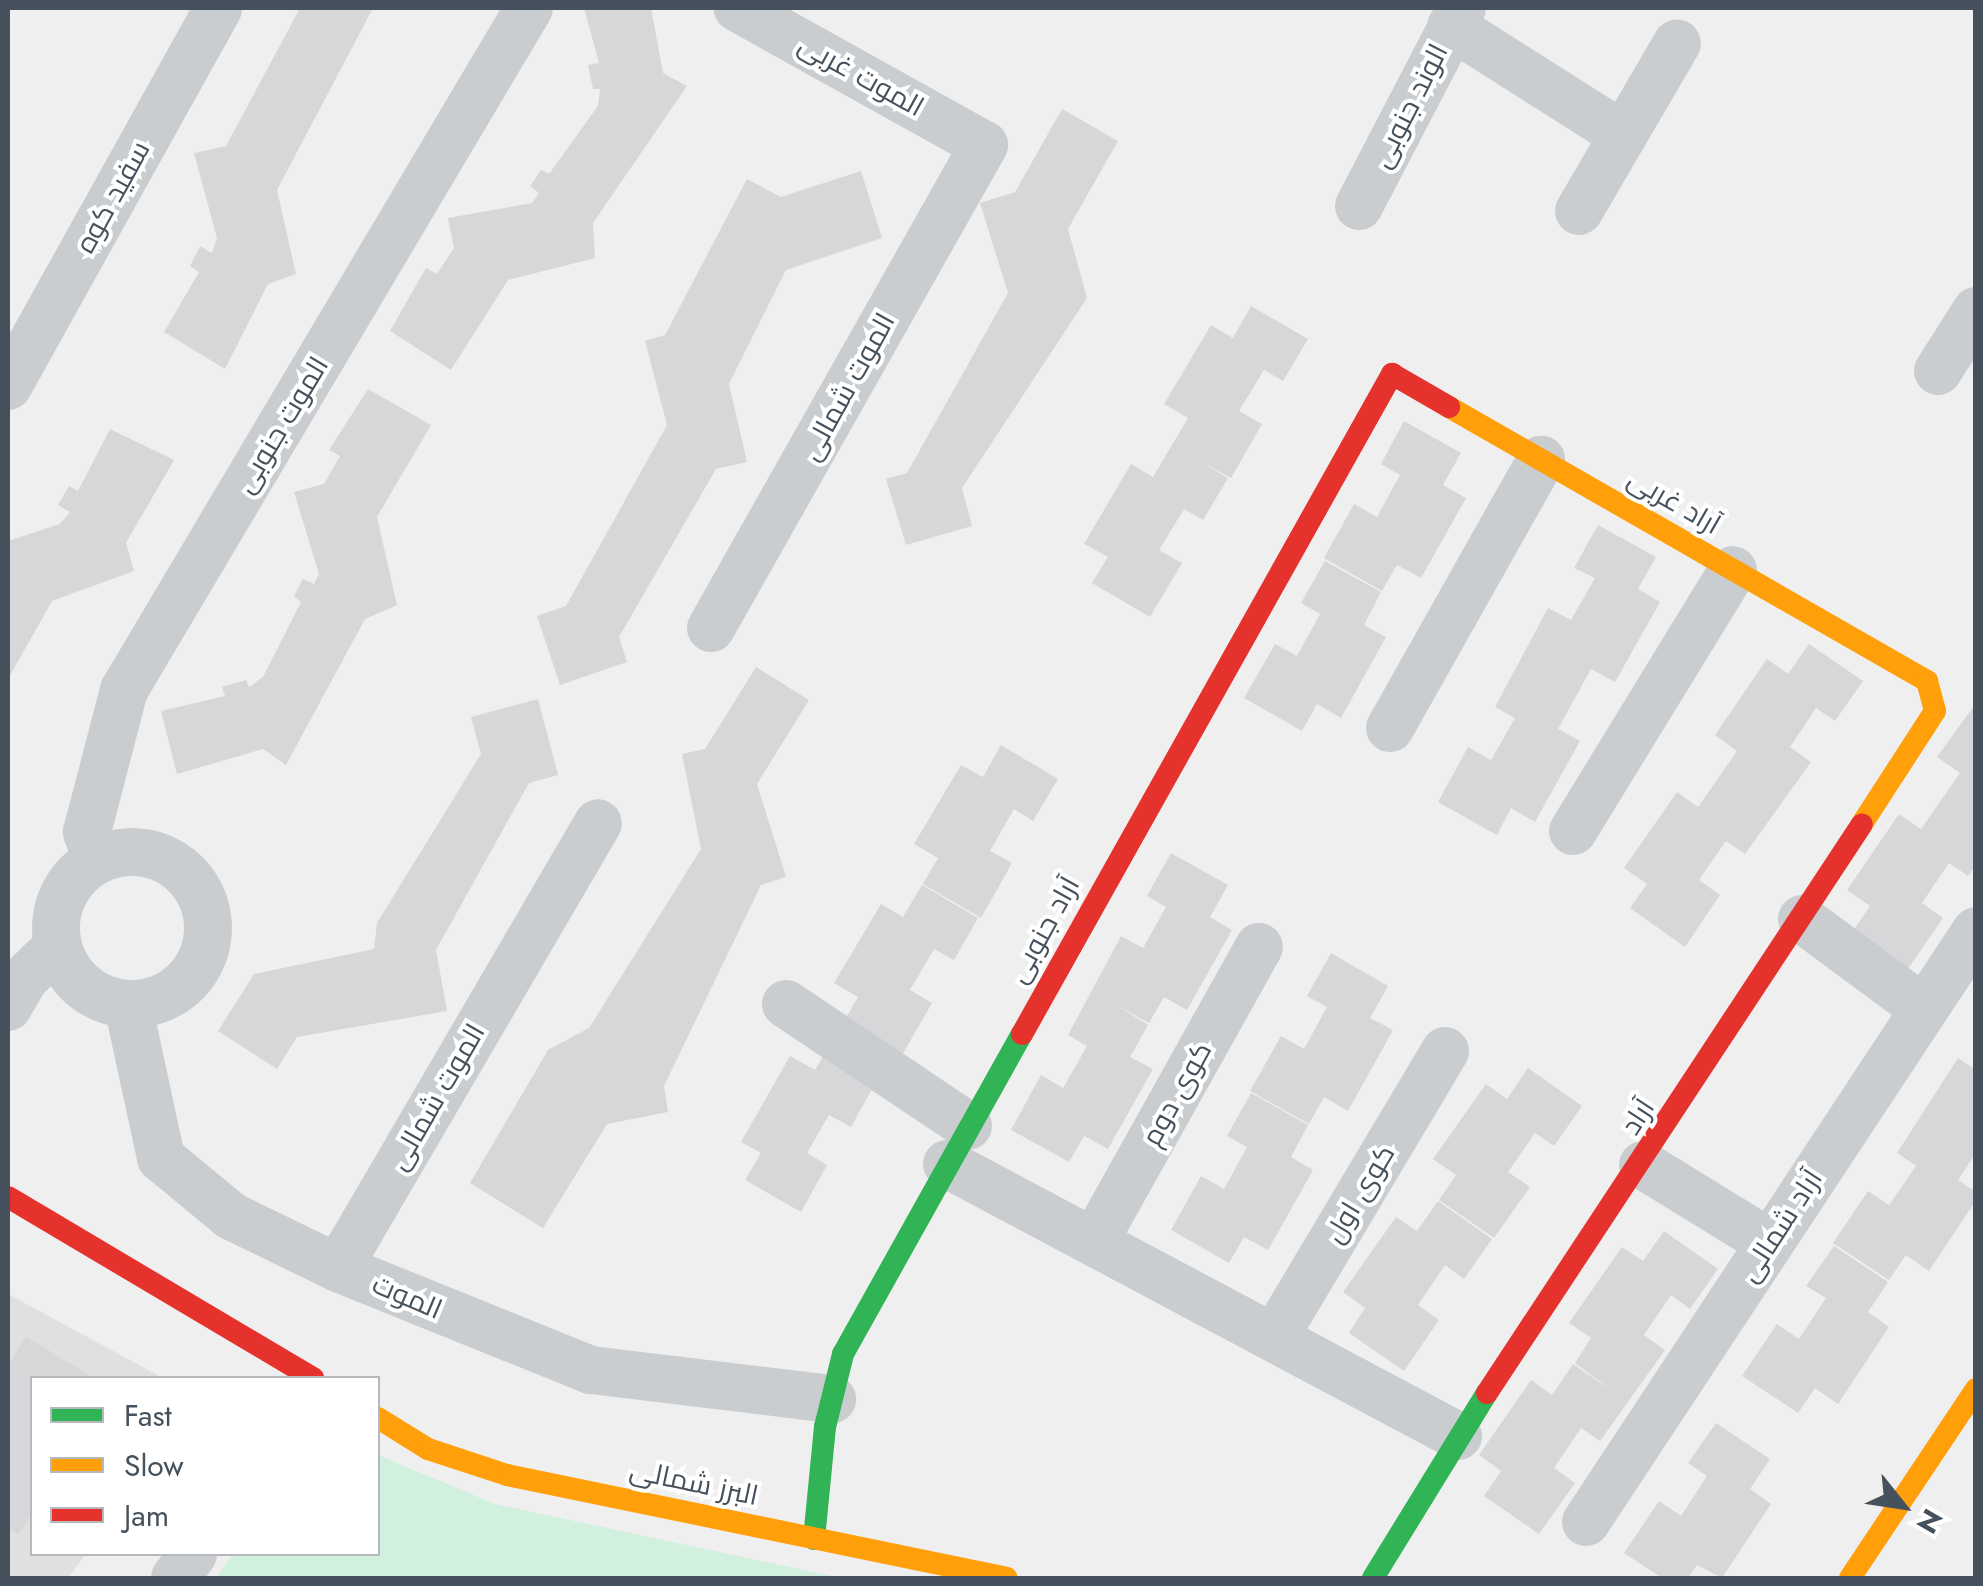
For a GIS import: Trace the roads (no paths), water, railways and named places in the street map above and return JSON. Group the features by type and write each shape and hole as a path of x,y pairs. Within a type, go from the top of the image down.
{"street":[{"name":"سفید کوه","path":"8,386 218,8"},
{"name":"الموت جنوبی","path":"97,860 87,832 124,690 530,8"},
{"name":"الموت غربی","path":"738,8 984,145"},
{"path":"1456,17 1624,134"},
{"name":"الوند جنوبی","path":"1359,206 1456,17"},
{"path":"1580,211 1676,42"},
{"name":"الموت شمالی","path":"712,628 984,145"},
{"path":"1938,371 1975,313"},
{"name":"آراد غربی","path":"1392,374 1927,682"},
{"name":"آراد جنوبی","path":"814,1539 832,1399 844,1354 1392,374"},
{"path":"1390,728 1541,460"},
{"path":"1572,831 1733,570"},
{"name":"آراد","path":"1373,1578 1458,1436 1642,1165 1935,711 1927,682"},
{"name":"الموت شمالی","path":"338,1268 598,822"},
{"path":"121,852 171,862 190,878 208,925 205,950 185,982 153,1002 128,1005 83,988 57,947 62,896 97,860 121,852"},
{"path":"1802,920 1924,1009"},
{"name":"آراد شمالی","path":"1586,1522 1976,931"},
{"name":"کوی دوم","path":"1094,1242 1259,946"},
{"path":"8,1007 24,979 57,947"},
{"path":"786,1004 958,1145 1094,1242 1458,1436"},
{"name":"الموت","path":"128,1005 161,1158 231,1216 338,1268 590,1370 832,1399"},
{"name":"کوی اول","path":"1274,1338 1446,1051"},
{"path":"1642,1165 1770,1243"},
{"path":"8,1197 310,1376"},
{"path":"1850,1578 1976,1389"},
{"name":"البرز شمالی","path":"380,1419 428,1449 506,1475 1008,1578"},
{"path":"176,1578 192,1556"}]}
